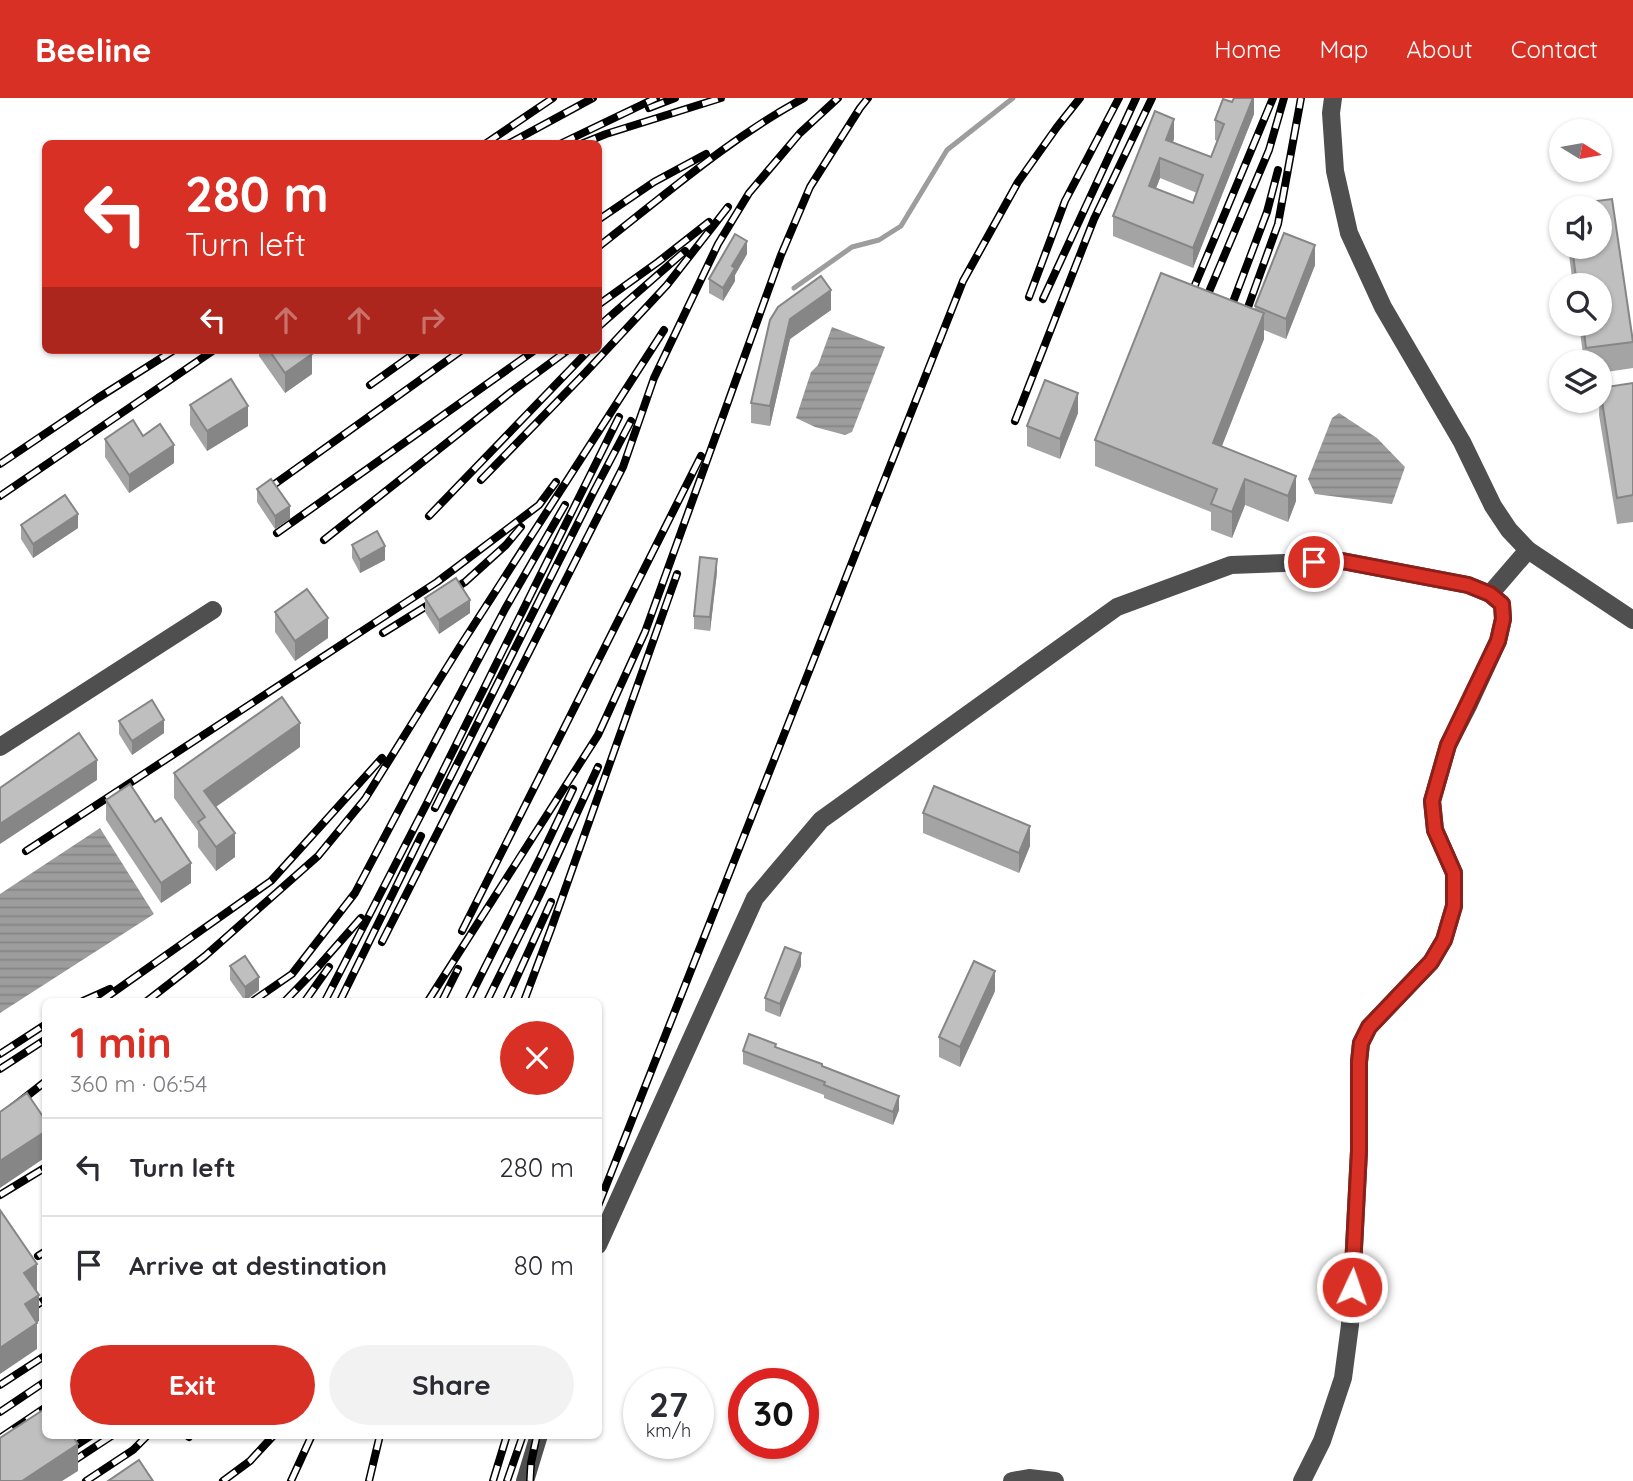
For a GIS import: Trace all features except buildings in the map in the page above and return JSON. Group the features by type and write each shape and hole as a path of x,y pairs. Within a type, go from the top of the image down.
{"street":[{"path":"1333,98 1331,113 1335,171 1349,233 1383,307 1462,443 1493,506 1509,530 1528,550 1633,620"},
{"path":"1490,594 1528,550"},
{"path":"602,1235 755,898 821,820 1117,607 1231,565 1342,561 1457,583 1490,594 1502,604 1503,619 1498,641 1448,745 1432,801 1435,830 1454,873 1454,906 1444,940 1431,962 1369,1027 1361,1043 1359,1151 1350,1325 1343,1378 1322,1441 1302,1481"},
{"path":"0,747 214,610"},
{"path":"525,1481 538,1439"},
{"path":"1012,1481 1029,1478 1055,1481"}],"shaded area":[{"path":"832,327 885,347 852,432 845,435 815,427 796,418 811,372 818,365"},
{"path":"1339,413 1377,438 1405,467 1392,504 1315,494 1308,479 1332,418"},
{"path":"100,828 154,914 0,1013 0,894"}],"waterway":[{"path":"794,288 852,247 879,240 901,226 947,150 1013,98"}],"railway":[{"path":"491,140 553,98"},
{"path":"515,140 593,98"},
{"path":"568,140 656,98"},
{"path":"649,108 675,98"},
{"path":"591,140 721,98"},
{"path":"602,244 724,149 804,98"},
{"path":"382,942 623,467 654,378 718,244 749,193 800,133 838,98"},
{"path":"430,998 598,735 645,632 781,255 810,187 868,98"},
{"path":"602,1196 963,281 1018,182 1080,98"},
{"path":"1029,297 1065,201 1119,98"},
{"path":"1043,299 1136,98"},
{"path":"1015,421 1094,219 1152,98"},
{"path":"1190,297 1273,98"},
{"path":"1203,306 1269,150 1284,98"},
{"path":"1242,324 1278,224 1301,98"},
{"path":"602,217 654,182 706,154"},
{"path":"1227,318 1267,212 1278,170"},
{"path":"481,480 667,285 728,207"},
{"path":"602,302 709,222"},
{"path":"602,324 685,251"},
{"path":"151,998 205,956 318,856 365,799 664,330"},
{"path":"0,464 168,354"},
{"path":"0,496 208,354"},
{"path":"370,385 413,354"},
{"path":"265,491 456,354"},
{"path":"277,533 529,354"},
{"path":"324,540 563,354"},
{"path":"429,516 585,354"},
{"path":"327,998 619,417"},
{"path":"435,808 631,421"},
{"path":"462,931 701,456"},
{"path":"26,851 437,582 539,505 556,482"},
{"path":"257,998 292,974 355,893 505,609 565,505"},
{"path":"383,633 465,582 506,545 521,527"},
{"path":"525,998 677,574"},
{"path":"105,998 271,881 382,758"},
{"path":"488,998 598,767"},
{"path":"470,998 573,789"},
{"path":"341,998 421,836"},
{"path":"507,998 551,902"},
{"path":"288,998 361,918"},
{"path":"307,998 329,967"},
{"path":"444,998 458,969"},
{"path":"90,998 110,989"},
{"path":"0,1054 42,1027"},
{"path":"0,1069 42,1042"},
{"path":"13,1107 42,1084"},
{"path":"0,1195 42,1169"},
{"path":"38,1256 42,1254"},
{"path":"0,1328 42,1302"},
{"path":"0,1385 42,1358"},
{"path":"0,1412 42,1384"},
{"path":"0,1438 42,1410"},
{"path":"63,1454 86,1439"},
{"path":"43,1481 107,1439"},
{"path":"86,1481 133,1450 144,1439"},
{"path":"223,1481 250,1461 270,1439"},
{"path":"291,1481 310,1439"},
{"path":"369,1481 379,1439"},
{"path":"493,1481 506,1439"},
{"path":"507,1481 522,1439"},
{"path":"530,1481 536,1439"}],"route":[{"path":"1314,562 1342,561 1468,585 1490,594 1502,604 1503,619 1498,641 1448,745 1432,801 1435,830 1454,873 1454,906 1444,940 1431,962 1369,1027 1361,1043 1352,1287"}]}
